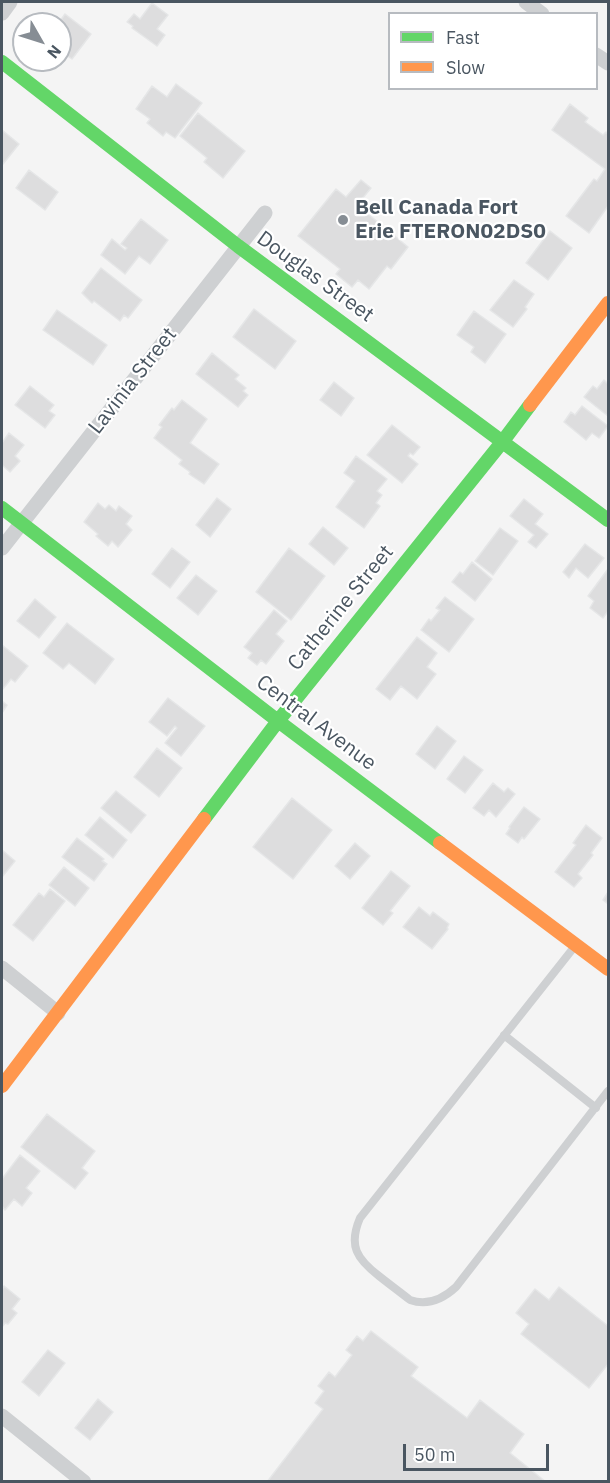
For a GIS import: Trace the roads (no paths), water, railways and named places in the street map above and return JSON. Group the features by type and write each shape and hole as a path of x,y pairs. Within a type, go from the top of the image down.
{"street":[{"path":"2,12 10,2"},
{"path":"525,2 539,12"},
{"name":"Douglas Street","path":"2,62 238,246 609,520"},
{"name":"Lavinia Street","path":"2,548 265,213"},
{"name":"Catherine Street","path":"2,1086 278,721 609,303"},
{"name":"Central Avenue","path":"2,508 278,721 609,969"},
{"path":"2,968 57,1013"},
{"path":"2,1416 84,1482"}],"lane":[{"path":"576,945 360,1218 354,1239 358,1256 365,1265 410,1299 417,1302 434,1301 447,1295 463,1278 609,1091"},
{"path":"504,1035 596,1108"}],"place":[{"name":"Bell Canada Fort Erie FTERON02DS0","path":"343,220"}]}
